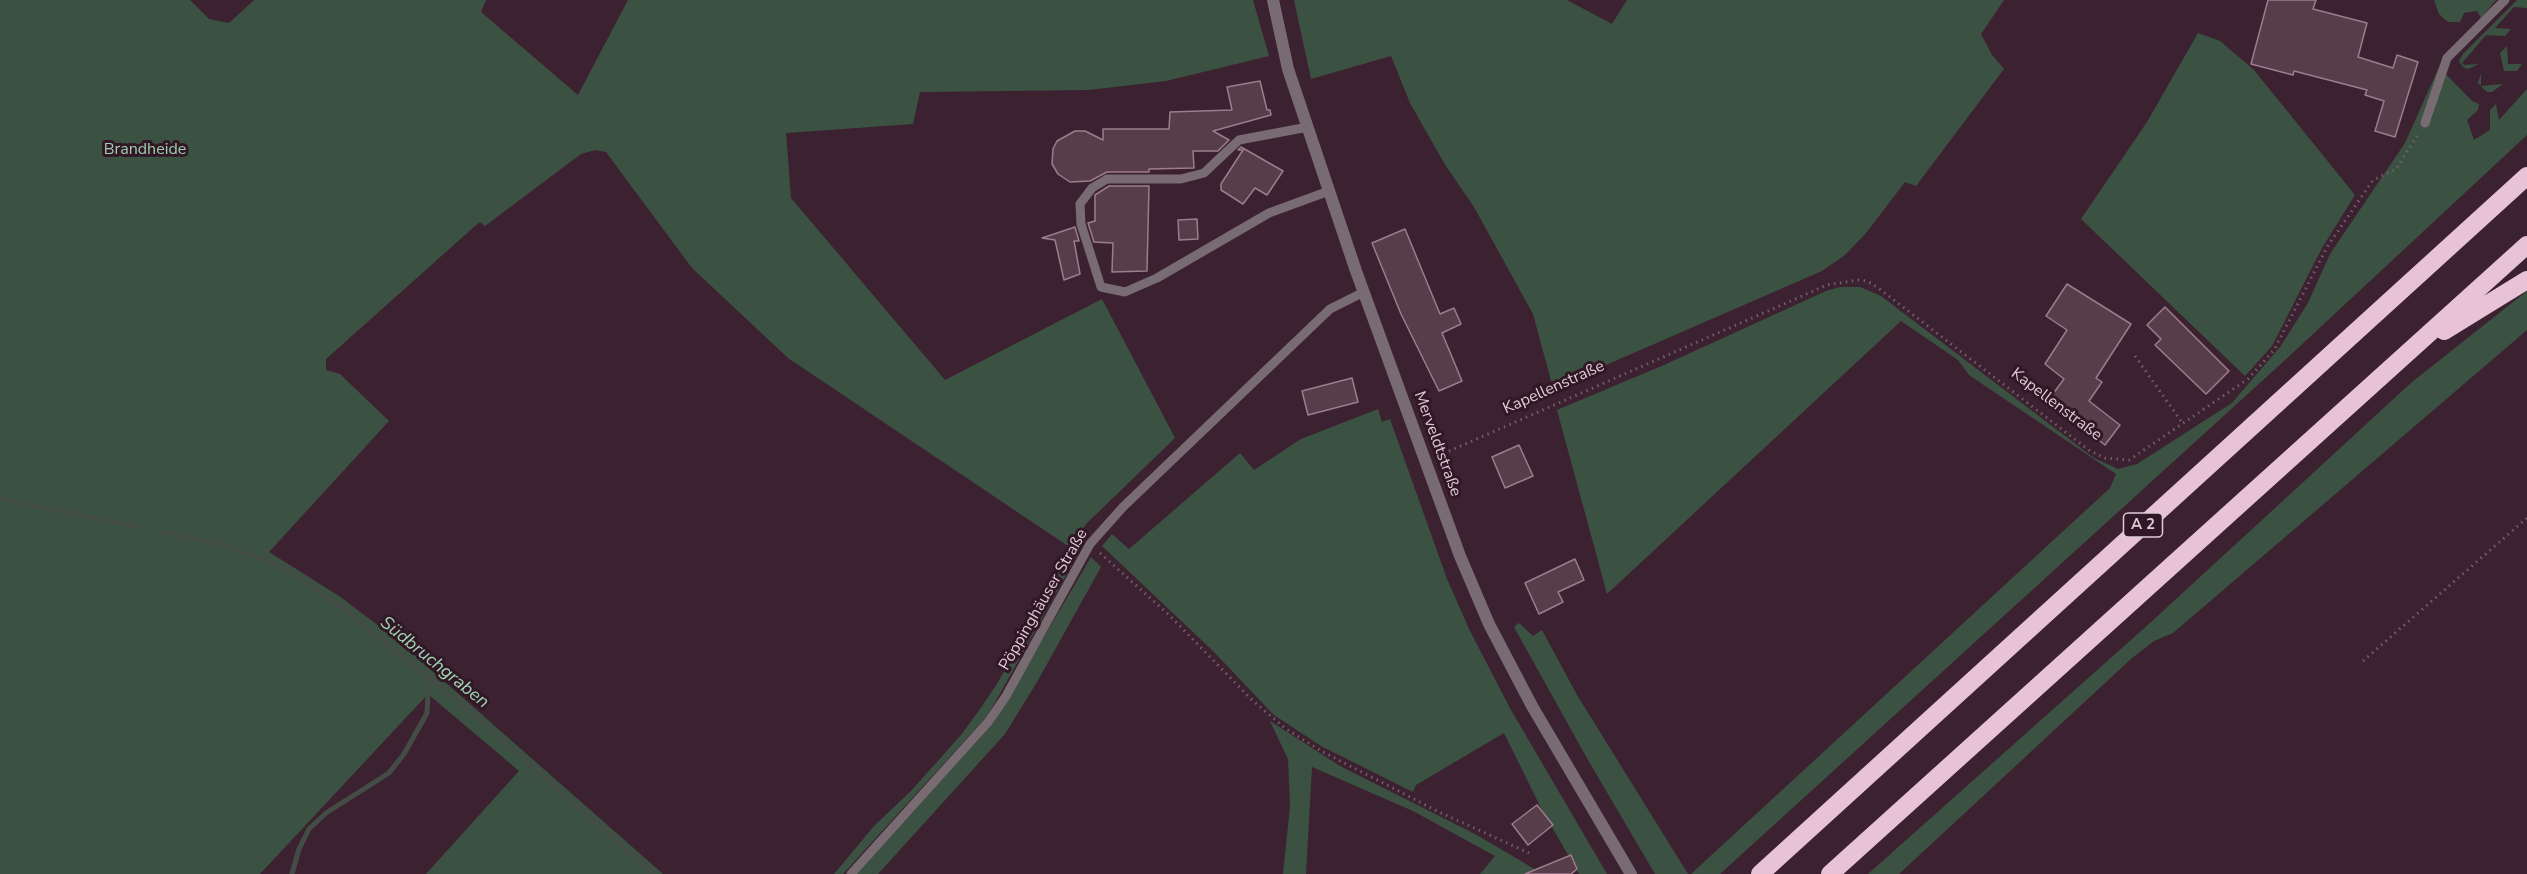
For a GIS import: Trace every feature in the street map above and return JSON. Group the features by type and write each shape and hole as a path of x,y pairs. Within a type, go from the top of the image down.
{"highway":[{"name":"A 2","path":"1760,874 2527,176"},
{"path":"1830,874 2527,245"},
{"path":"2414,349 2527,280"}],"street":[{"name":"Merveldtstraße","path":"1273,0 1288,69 1329,191 1425,461 1489,624 1532,706 1631,874"}],"lane":[{"path":"2425,123 2447,58 2505,0"},
{"path":"1308,127 1239,140 1204,173 1181,179 1107,179 1092,188 1080,204 1081,224 1101,286 1125,292 1157,278 1269,213 1329,191"},
{"name":"Pöppinghäuser Straße","path":"851,874 989,721 1006,696 1090,544 1123,507 1330,309 1364,292"}],"path":[{"name":"Kapellenstraße","path":"1425,461 1818,289 1846,280 1867,281 1877,287 2090,451 2119,461 2135,457 2248,379 2274,350 2327,248 2373,180 2396,169 2425,123"},
{"path":"2135,356 2183,424"},
{"path":"2363,661 2527,518"},
{"path":"1090,544 1169,615 1251,699 1286,729 1323,752 1439,812 1528,853"}],"green space":[{"name":"Brandheide","path":"0,0 190,0 209,19 229,23 254,0 486,0 481,12 578,95 628,0 1253,0 1269,56 1166,81 1089,90 920,92 913,124 786,133 791,198 945,380 1102,299 1175,438 1086,524 1072,547 1077,546 1078,554 988,715 843,874 834,874 874,826 910,792 961,735 980,709 997,684 1071,548 788,358 692,268 606,152 595,150 581,154 485,226 480,222 326,359 326,370 340,374 389,421 269,552 339,596 396,639 663,874 426,874 519,771 428,694 260,874 0,874"},
{"path":"1294,0 1567,0 1612,24 1627,0 2004,0 1981,34 1992,55 2004,69 1916,186 1905,182 1866,233 1845,255 1822,271 1553,388 1533,314 1474,207 1444,163 1410,103 1391,56 1311,79"},
{"path":"2434,0 2496,0 2481,18 2477,11 2464,13 2460,22 2448,22 2439,14"},
{"path":"2517,0 2527,0 2527,8 2514,7 2495,28 2511,29 2505,36 2486,35 2462,63 2464,65 2479,64 2468,69 2463,67 2459,61 2463,54"},
{"path":"2198,33 2220,41 2254,70 2355,195 2322,248 2272,346 2245,376 2081,219 2147,122"},
{"path":"2507,46 2508,64 2522,64 2517,71 2504,71 2500,53"},
{"path":"2439,67 2472,101 2479,104 2478,110 2467,120 2474,140 2490,130 2490,110 2496,104 2499,120 2527,89 2527,135 2284,361 1720,874 1691,874 2110,488 2116,474 1969,375 1958,360 1901,321 1607,594 1557,410 1664,365 1826,291 1840,287 1860,287 1881,296 2094,458 2118,469 2137,464 2232,403 2280,347 2308,303 2330,254 2405,143"},
{"path":"2503,84 2492,92 2487,92 2481,86"},
{"path":"2527,291 2527,330 2173,633 2154,641 2132,658 1899,874 1868,874 2150,623 2412,382"},
{"path":"1378,409 1382,422 1390,419 1447,579 1470,631 1511,710 1607,874 1579,874 1541,808 1504,733 1416,785 1413,792 1321,746 1274,715 1212,650 1102,546 1112,534 1129,549 1240,453 1254,470 1301,439"},
{"path":"1091,557 1101,567 1037,682 1005,734 878,874 857,874 994,722"},
{"path":"1519,623 1533,636 1542,630 1577,695 1688,874 1655,874 1514,627"},
{"path":"1270,721 1340,766 1475,834 1543,874 1480,874 1495,856 1413,811 1312,767 1306,874 1283,874 1290,806 1288,759"}],"building":[{"path":"2268,0 2316,0 2313,9 2367,23 2358,57 2393,68 2397,55 2418,62 2395,137 2375,131 2384,101 2365,95 2367,90 2294,71 2293,75 2251,64"},
{"path":"1260,81 1267,110 1270,110 1271,115 1213,131 1229,140 1218,151 1193,151 1194,168 1149,169 1149,172 1107,172 1090,181 1070,182 1058,174 1052,164 1053,149 1057,141 1075,131 1085,131 1103,140 1103,129 1169,129 1170,112 1232,110 1227,87"},
{"path":"1241,147 1283,171 1267,195 1255,188 1243,204 1221,190 1221,184 1243,150 1238,150"},
{"path":"1109,186 1149,186 1147,271 1112,272 1113,243 1094,242 1088,223 1095,221 1095,195"},
{"path":"1197,219 1198,239 1179,240 1178,220"},
{"path":"1075,227 1079,241 1074,241 1080,274 1064,280 1055,240 1042,238"},
{"path":"1405,229 1440,314 1454,308 1461,324 1442,333 1462,381 1439,391 1401,314 1372,243"},
{"path":"2067,284 2131,324 2096,378 2102,382 2089,401 2120,425 2105,445 2047,402 2064,379 2045,364 2067,330 2046,316"},
{"path":"2165,307 2229,371 2206,394 2155,345 2161,339 2147,325"},
{"path":"1352,378 1358,402 1308,415 1302,391"},
{"path":"1519,445 1533,476 1505,488 1492,457"},
{"path":"1575,559 1584,580 1558,592 1563,602 1539,614 1525,583"},
{"path":"1537,805 1553,825 1528,845 1512,824"},
{"path":"1571,855 1577,869 1571,874 1525,874"}],"waterway":[{"name":"Südbruchgraben","path":"0,499 138,527"},
{"name":"Südbruchgraben","path":"163,532 223,545 283,567 341,606 467,709 654,874"},
{"path":"292,874 299,849 309,829 326,813 389,773 404,754 427,713 429,676"}]}
